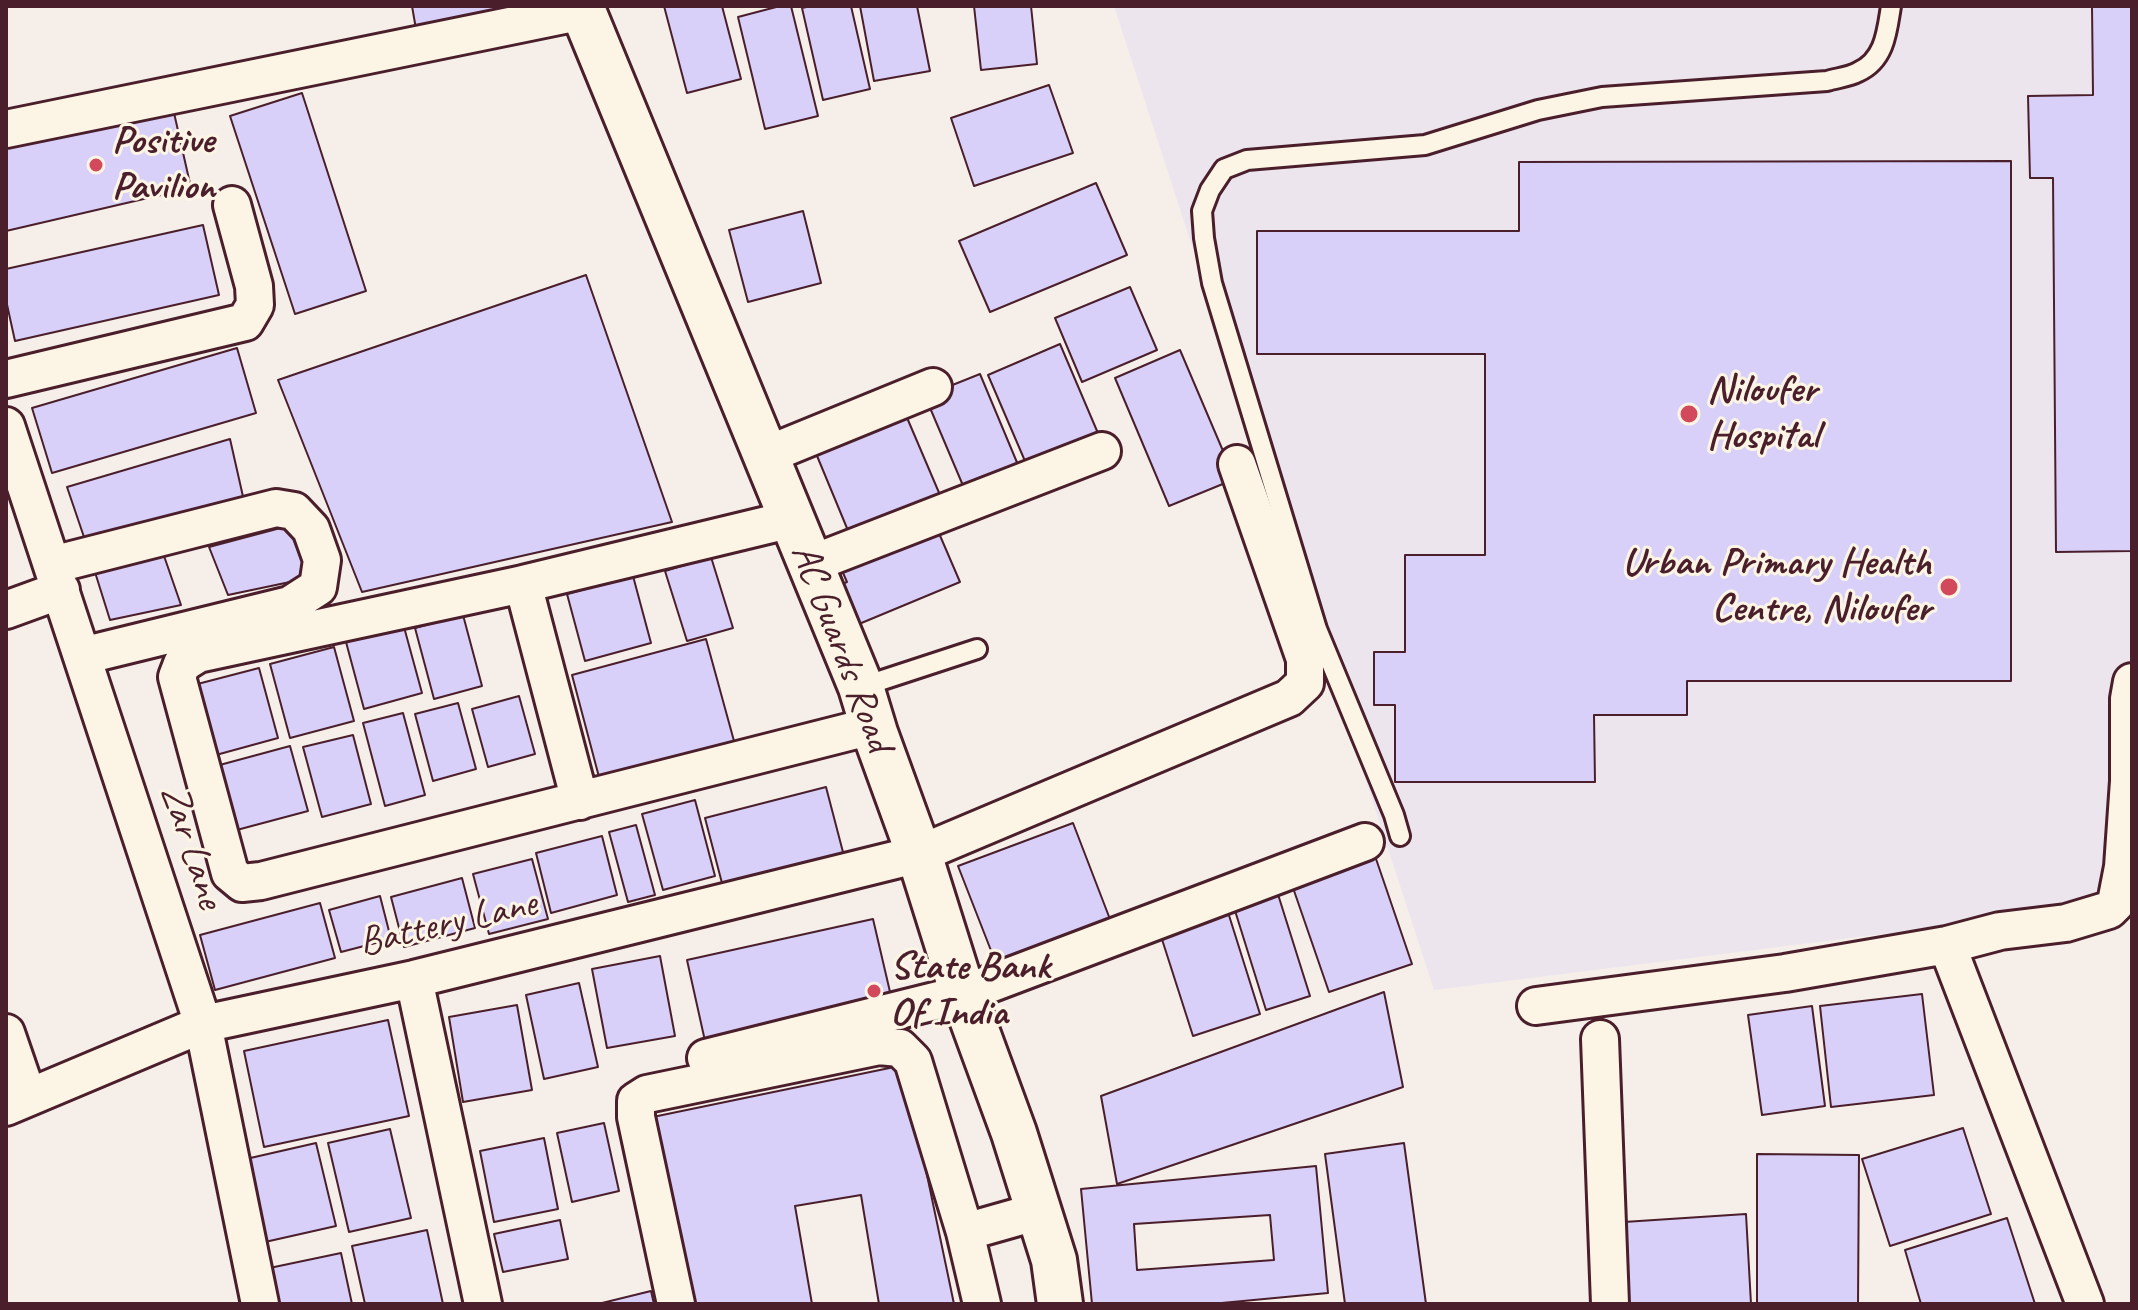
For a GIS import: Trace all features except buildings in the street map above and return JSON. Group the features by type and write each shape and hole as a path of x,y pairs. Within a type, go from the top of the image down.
{"street":[{"path":"6,129 582,9"},
{"name":"AC Guards Road","path":"582,9 811,564 866,707 919,854 963,994 1014,1133 1054,1260 1060,1304"},
{"path":"6,379 245,322 255,305 254,286 232,205"},
{"path":"764,456 933,387"},
{"name":"Zar Lane","path":"6,426 203,1024 260,1304"},
{"path":"811,564 1102,451"},
{"name":"Battery Lane","path":"17,1102 203,1024 414,979 919,854 1289,698 1305,683 1305,659 1237,464"},
{"path":"6,610 57,578 276,508 294,511 311,529 322,560 318,587 290,605 82,656"},
{"path":"792,519 523,584 198,654 182,664 177,677 230,873 242,883 261,881 580,801 866,707"},
{"path":"523,584 580,801"},
{"path":"1536,1006 1785,973 1947,945 2000,931 2066,923 2109,910 2116,903 2123,867 2132,682"},
{"path":"658,1070 963,994 1365,842"},
{"path":"1947,945 2085,1304"},
{"path":"414,979 483,1304"},
{"path":"6,1033 17,1102"},
{"path":"1600,1039 1610,1304"},
{"path":"676,1304 636,1117 636,1101 647,1094 879,1046 900,1048 913,1061 965,1232 982,1304"},
{"path":"965,1232 1039,1211"}],"lane":[{"path":"1400,836 1317,629 1212,283 1202,211 1210,190 1224,169 1247,160 1425,145 1538,110 1602,97 1827,81 1859,72 1875,59 1885,42 1891,6"},
{"path":"866,707 977,649"}],"shaded area":[{"name":"Niloufer Hospital","path":"1114,6 2132,6 2132,822 2122,904 1434,990"}],"place":[{"name":"Positive Pavilion","path":"96,165"},
{"name":"Niloufer Hospital","path":"1689,414"},
{"name":"Urban Primary Health Centre, Niloufer","path":"1949,587"},
{"name":"State Bank Of India","path":"874,991"}]}
